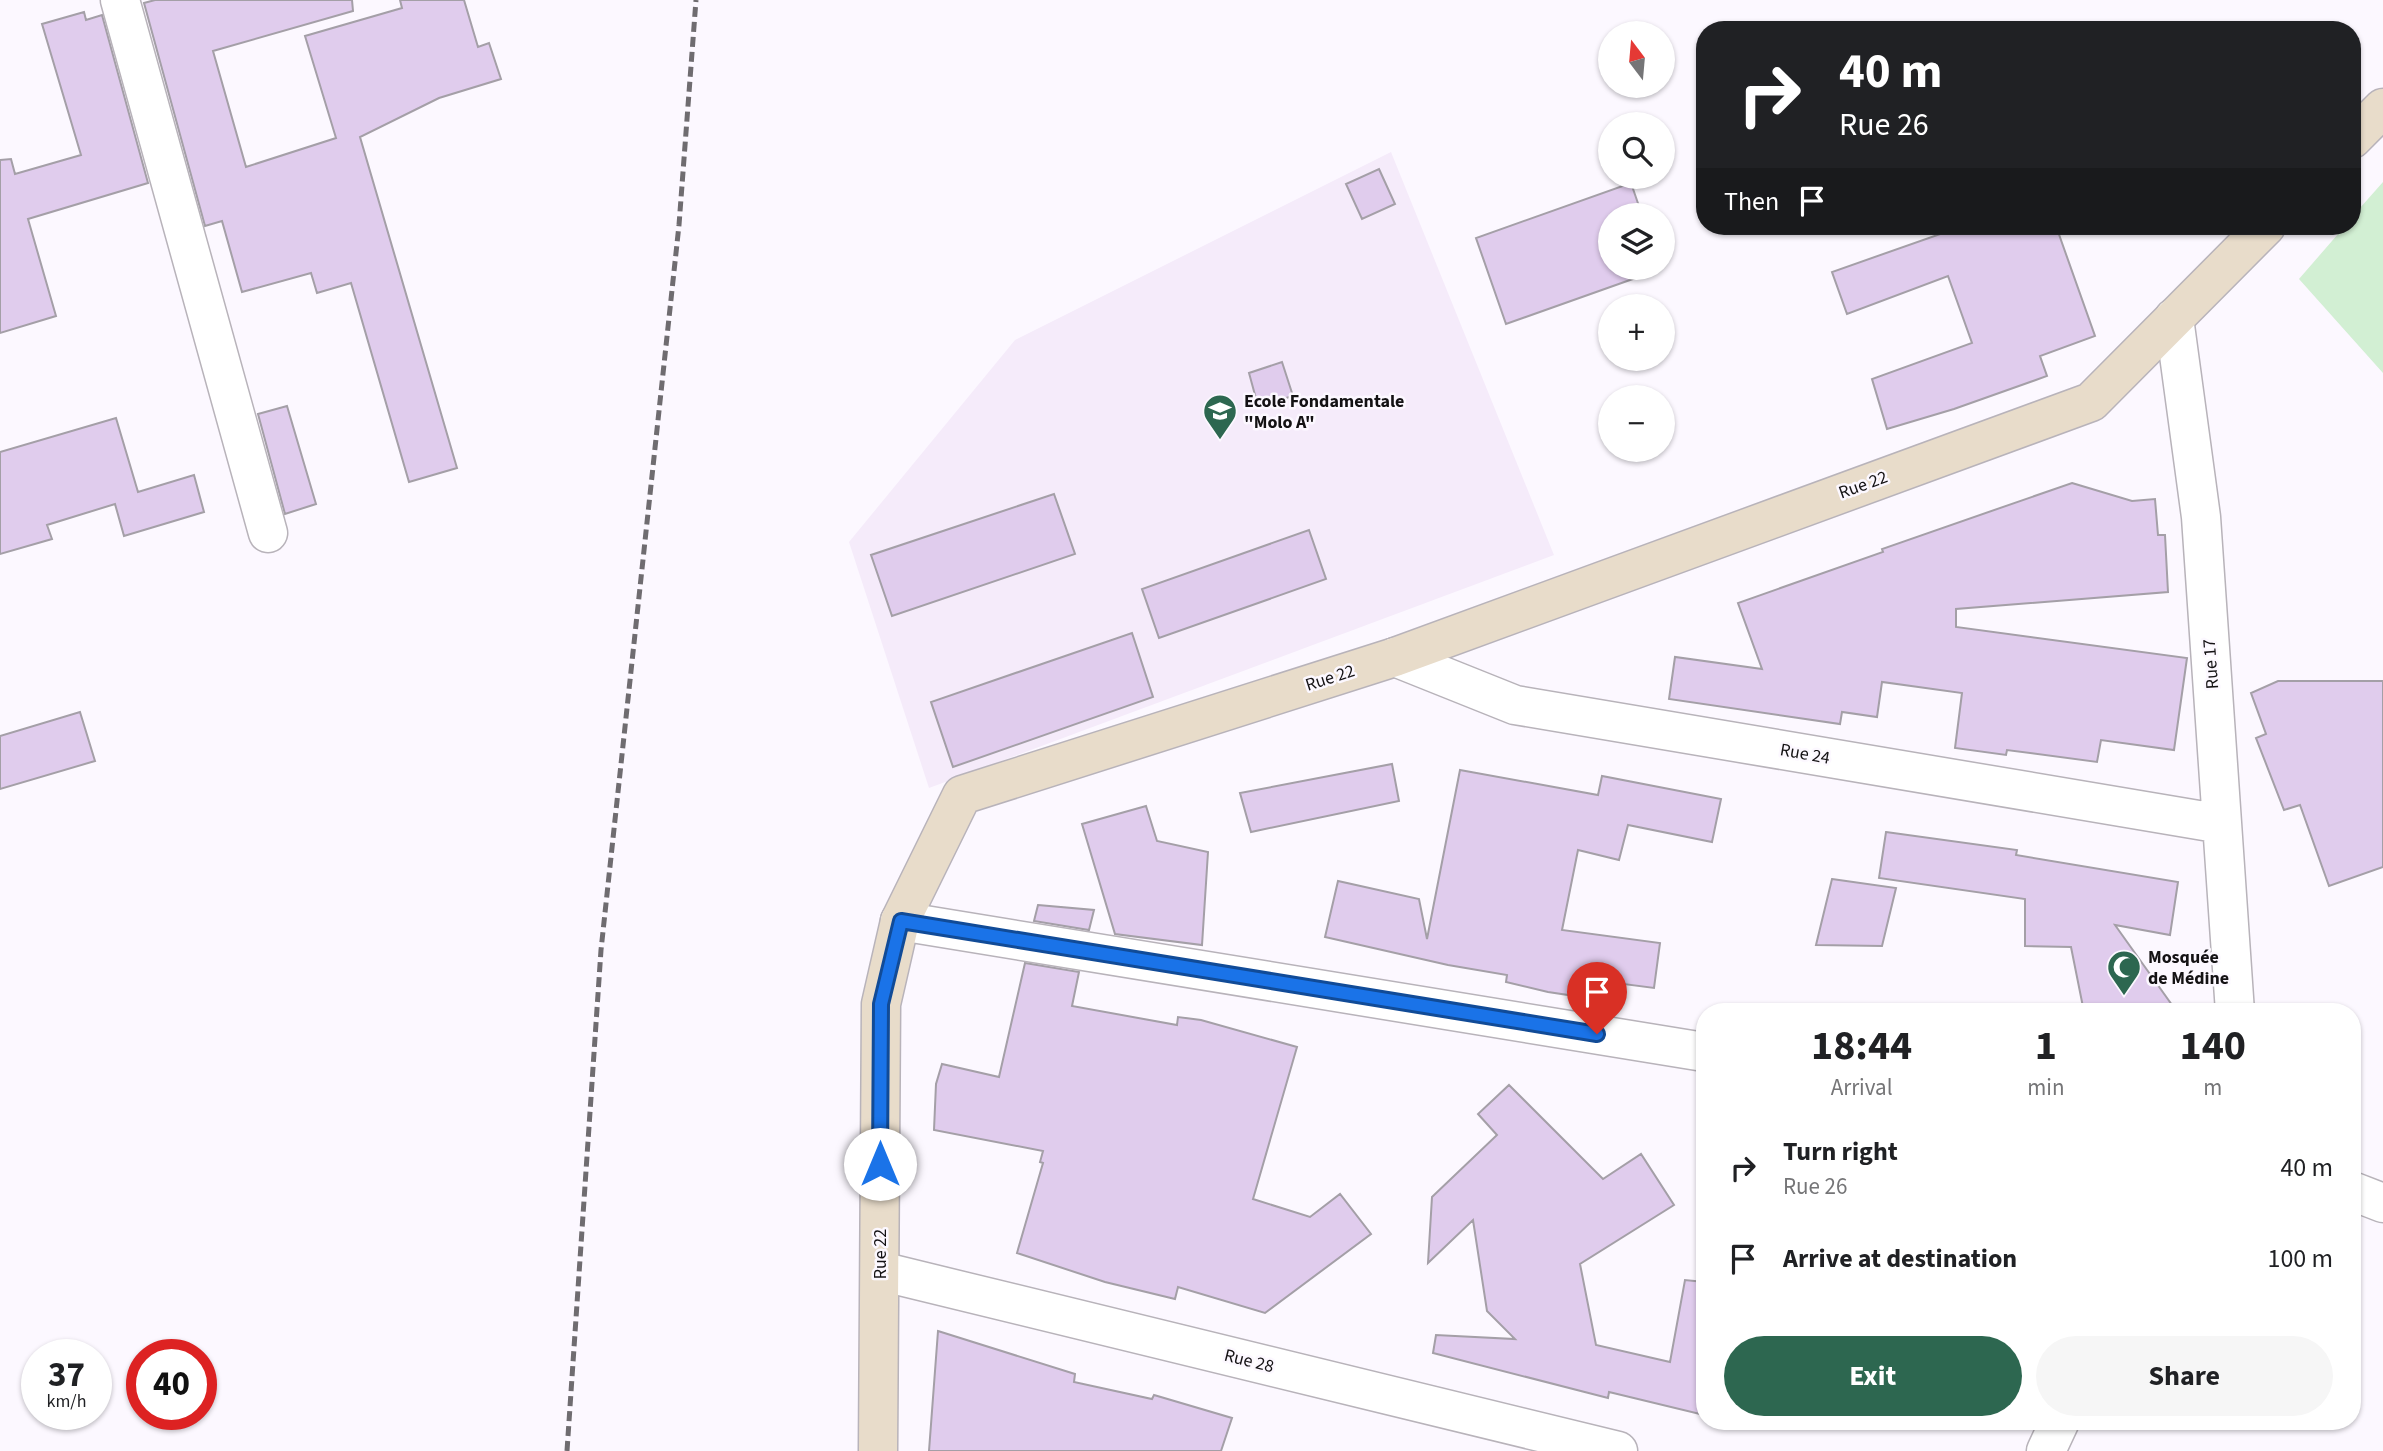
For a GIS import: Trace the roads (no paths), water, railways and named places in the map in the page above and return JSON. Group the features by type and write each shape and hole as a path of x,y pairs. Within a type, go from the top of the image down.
{"street":[{"path":"120,0 268,533"},
{"path":"2361,130 2383,108"},
{"name":"Rue 22","path":"878,1451 881,1004 901,921 962,796 1395,657 2091,402 2257,235"},
{"name":"Rue 17","path":"2174,318 2201,517 2234,1003"},
{"name":"Rue 24","path":"1395,657 1515,705 2222,824"},
{"path":"901,921 1696,1051"},
{"path":"2361,1194 2383,1203"},
{"name":"Rue 28","path":"880,1271 1618,1451"},
{"path":"2046,1451 2056,1430"}],"railway":[{"path":"567,1451 601,950 679,225 696,0"}],"place":[{"name":"Ecole Fondamentale \"Molo A\"","path":"1220,441"},
{"name":"Mosquée de Médine","path":"2124,997"}]}
